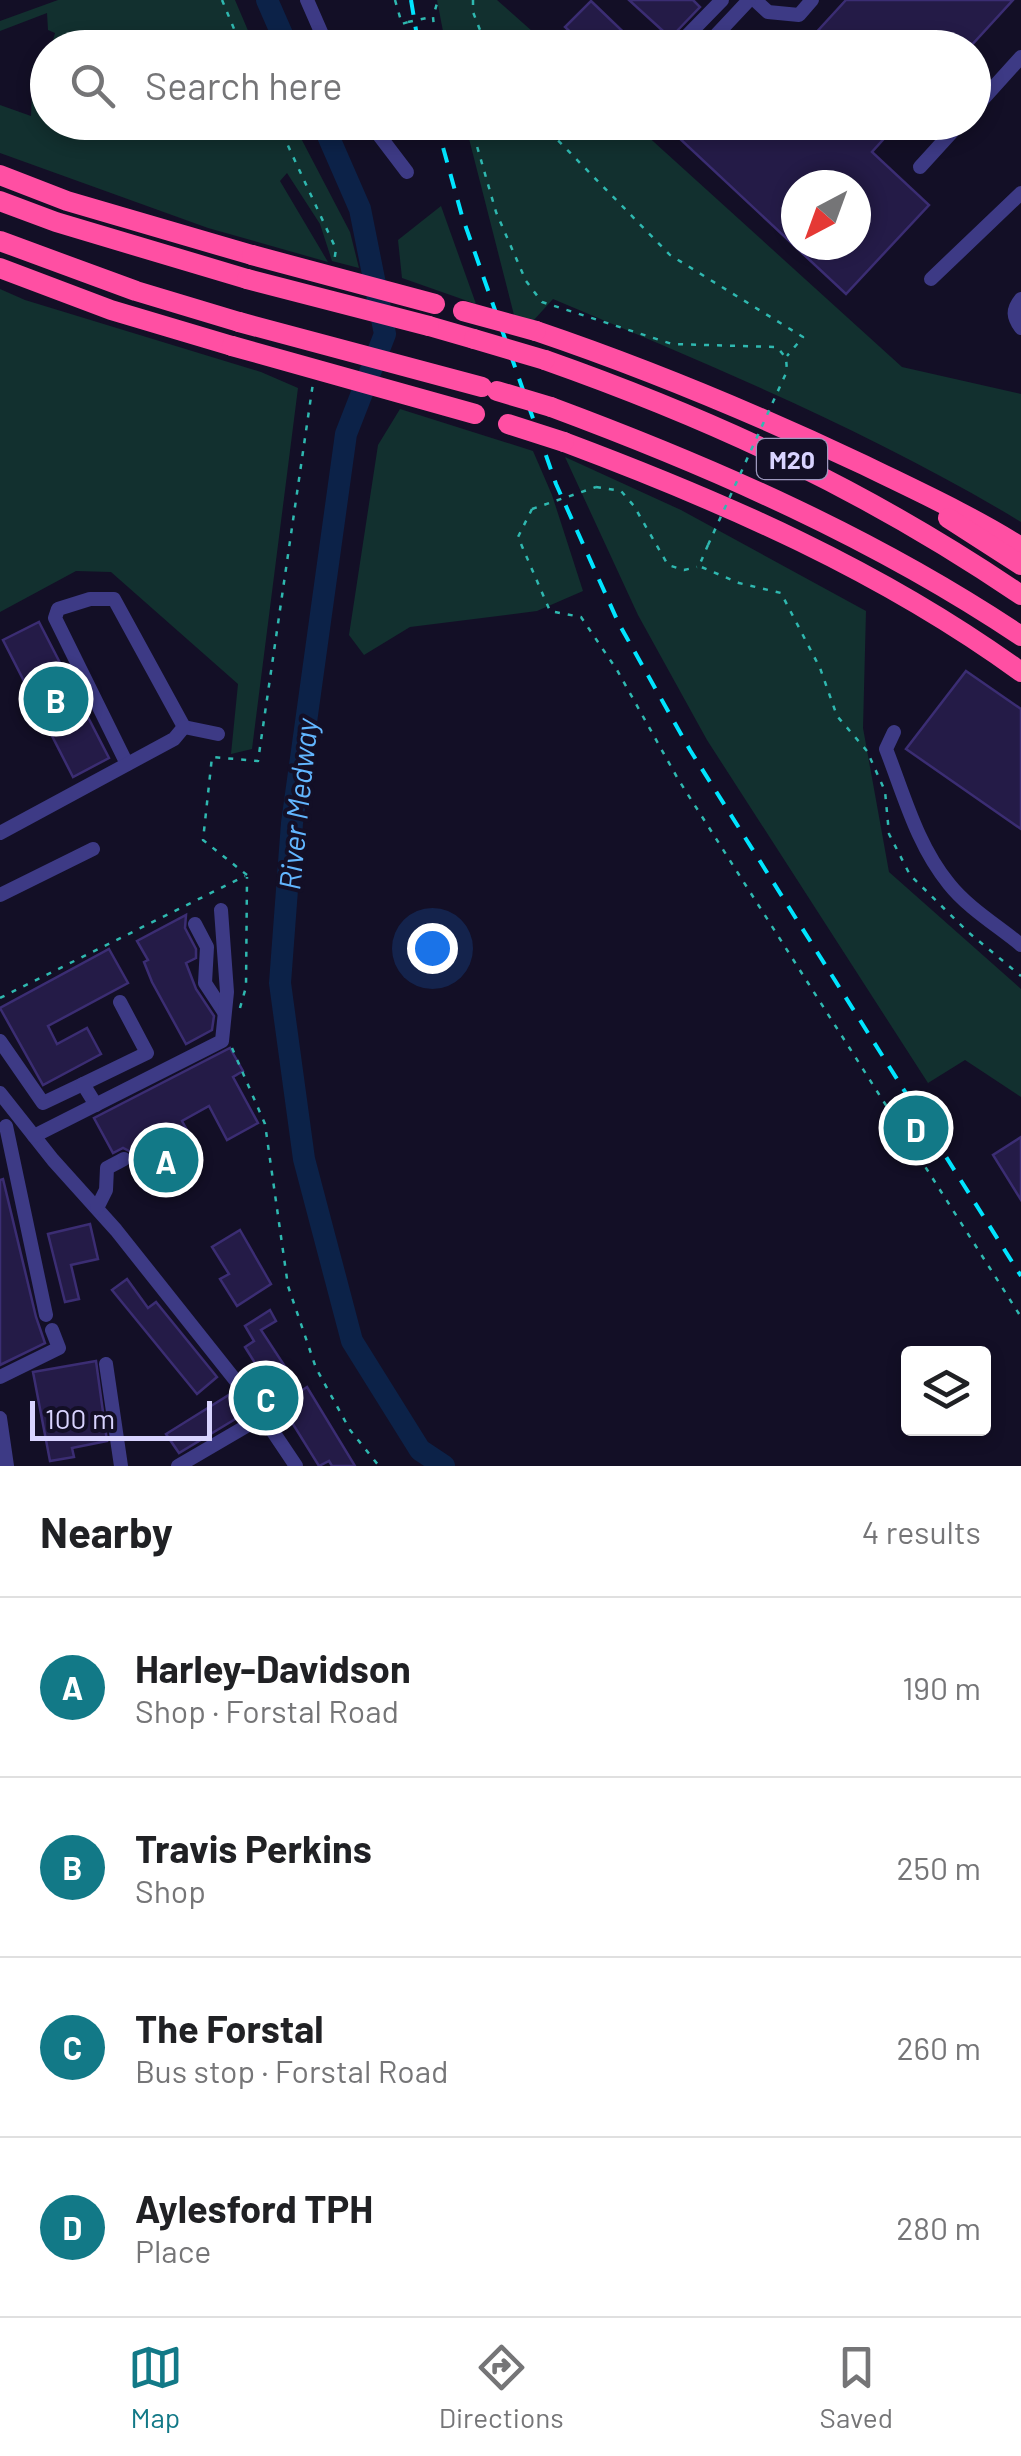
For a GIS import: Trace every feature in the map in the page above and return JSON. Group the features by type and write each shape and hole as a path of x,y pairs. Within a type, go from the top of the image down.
{"highway":[{"name":"M20","path":"0,175 66,201 536,331 674,381 977,520 1021,547"},
{"name":"M20","path":"0,200 56,222 247,279 474,339 640,393 784,455 918,529 1021,595"},
{"name":"M20","path":"0,241 136,291 551,407 638,439 759,491 862,542 1021,636"},
{"name":"M20","path":"0,268 111,310 564,442 710,498 792,537 914,604 1021,672"},
{"name":"M20","path":"816,443 913,495 1021,565"}],"street":[{"path":"308,0 320,30"},
{"path":"722,30 752,0 768,12 799,14 812,0"},
{"path":"692,30 716,2"},
{"path":"991,91 1021,58"},
{"path":"383,140 407,172"},
{"path":"920,166 944,140"},
{"path":"931,279 1021,192"},
{"path":"1021,299 1014,310 1021,328"},
{"path":"127,764 65,642 55,618 58,609 90,598 114,599 184,727 218,734"},
{"path":"0,834 174,739 184,727"},
{"path":"894,732 886,749 918,834 934,863 952,888 1021,946"},
{"path":"0,895 92,850"},
{"path":"34,1136 222,1042 230,1018 221,910"},
{"path":"195,924 207,948 205,984 230,1018"},
{"path":"0,1041 43,1102 147,1054 120,1002"},
{"path":"83,1084 96,1105"},
{"path":"0,1092 262,1416 296,1466"},
{"path":"0,1376 59,1348 49,1322 3,1127 23,1122"},
{"path":"97,1208 106,1190 107,1168 124,1159"},
{"path":"106,1364 121,1466"},
{"path":"178,1466 262,1416"},
{"path":"0,1418 8,1466"}],"path":[{"path":"222,0 234,30"},
{"path":"395,0 402,24 433,17"},
{"path":"434,30 438,0"},
{"path":"474,0 473,12 480,30"},
{"path":"285,140 336,249 333,267"},
{"path":"475,140 496,212 526,281 542,302 672,344 777,347 786,358 786,372 699,566"},
{"path":"557,140 670,256 803,338 786,358"},
{"path":"247,875 202,840 212,757 258,762 315,374"},
{"path":"1021,976 968,932 910,875 889,834 885,791 867,751 838,716 820,668 781,593 739,583 699,566 684,570 668,565 634,506 620,491 596,487 532,509 518,537 550,611 581,617 599,643 678,779 1021,1317"},
{"path":"0,998 247,875"},
{"path":"230,1018 246,986 247,875"},
{"path":"229,1042 265,1124 288,1286 316,1368 350,1430 380,1466"}],"green space":[{"path":"58,0 235,0 248,30 48,30 47,13 0,31 0,21"},
{"path":"437,0 497,0 531,30 443,30"},
{"path":"0,105 30,116 30,140 302,140 350,232 359,268 332,261 320,224 287,173 280,181 328,262 208,228 0,153"},
{"path":"469,140 652,140 902,367 1021,394 1021,522 850,430 553,299 533,321 514,315"},
{"path":"441,206 476,304 402,278 398,240"},
{"path":"0,289 261,372 298,388 252,749 231,754 238,684 111,572 76,571 0,612"},
{"path":"400,409 533,451 552,495 583,591 537,611 410,627 364,655 349,635 378,445"},
{"path":"565,457 681,510 866,611 863,728 889,872 1021,989 1021,1097 965,1060 928,1083 707,740 638,615"}],"building":[{"path":"629,0 693,0 700,7 678,30 662,30"},
{"path":"846,0 1013,0 986,30 818,30"},
{"path":"591,1 621,30 568,30 565,27"},
{"path":"681,140 883,140 872,152 929,205 846,294 810,260 871,260 871,170 781,170 781,233"},
{"path":"39,622 109,758 73,777 3,640"},
{"path":"966,671 1021,709 1021,829 906,749"},
{"path":"186,915 185,928 196,949 196,958 186,963 196,989 214,1016 212,1030 186,1044 152,982 144,962 148,960 137,941"},
{"path":"109,949 128,983 48,1026 57,1044 87,1028 101,1054 43,1085 0,1008"},
{"path":"230,1048 243,1071 233,1077 258,1123 227,1140 209,1106 182,1121 202,1157 144,1189 131,1166 133,1153 123,1148 113,1153 94,1118"},
{"path":"1021,1137 1021,1200 993,1155"},
{"path":"3,1179 45,1343 0,1365 0,1180"},
{"path":"90,1224 98,1259 71,1265 79,1299 65,1302 48,1234"},
{"path":"240,1230 271,1284 237,1306 220,1279 229,1274 212,1247"},
{"path":"127,1279 148,1308 156,1302 217,1377 197,1394 112,1290"},
{"path":"270,1310 276,1321 261,1330 301,1391 307,1387 355,1466 332,1466 329,1461 319,1466 245,1347 254,1341 245,1326"},
{"path":"96,1361 107,1441 72,1448 74,1457 50,1461 33,1372"},
{"path":"232,1393 247,1412 179,1453 166,1434"}],"waterway":[{"name":"River Medway","path":"267,0 280,30"},
{"name":"River Medway","path":"330,140 360,209 385,334 346,434 292,823 280,983 304,1159 352,1341 420,1450 444,1466"}],"railway":[{"path":"411,0 416,30"},
{"path":"441,140 462,216 556,484 619,624 690,750 1021,1276"}],"place":[{"name":"Travis Perkins","path":"56,699"},
{"name":"Aylesford TPH","path":"916,1128"},
{"name":"Harley-Davidson","path":"166,1160"},
{"name":"The Forstal","path":"266,1398"}]}
